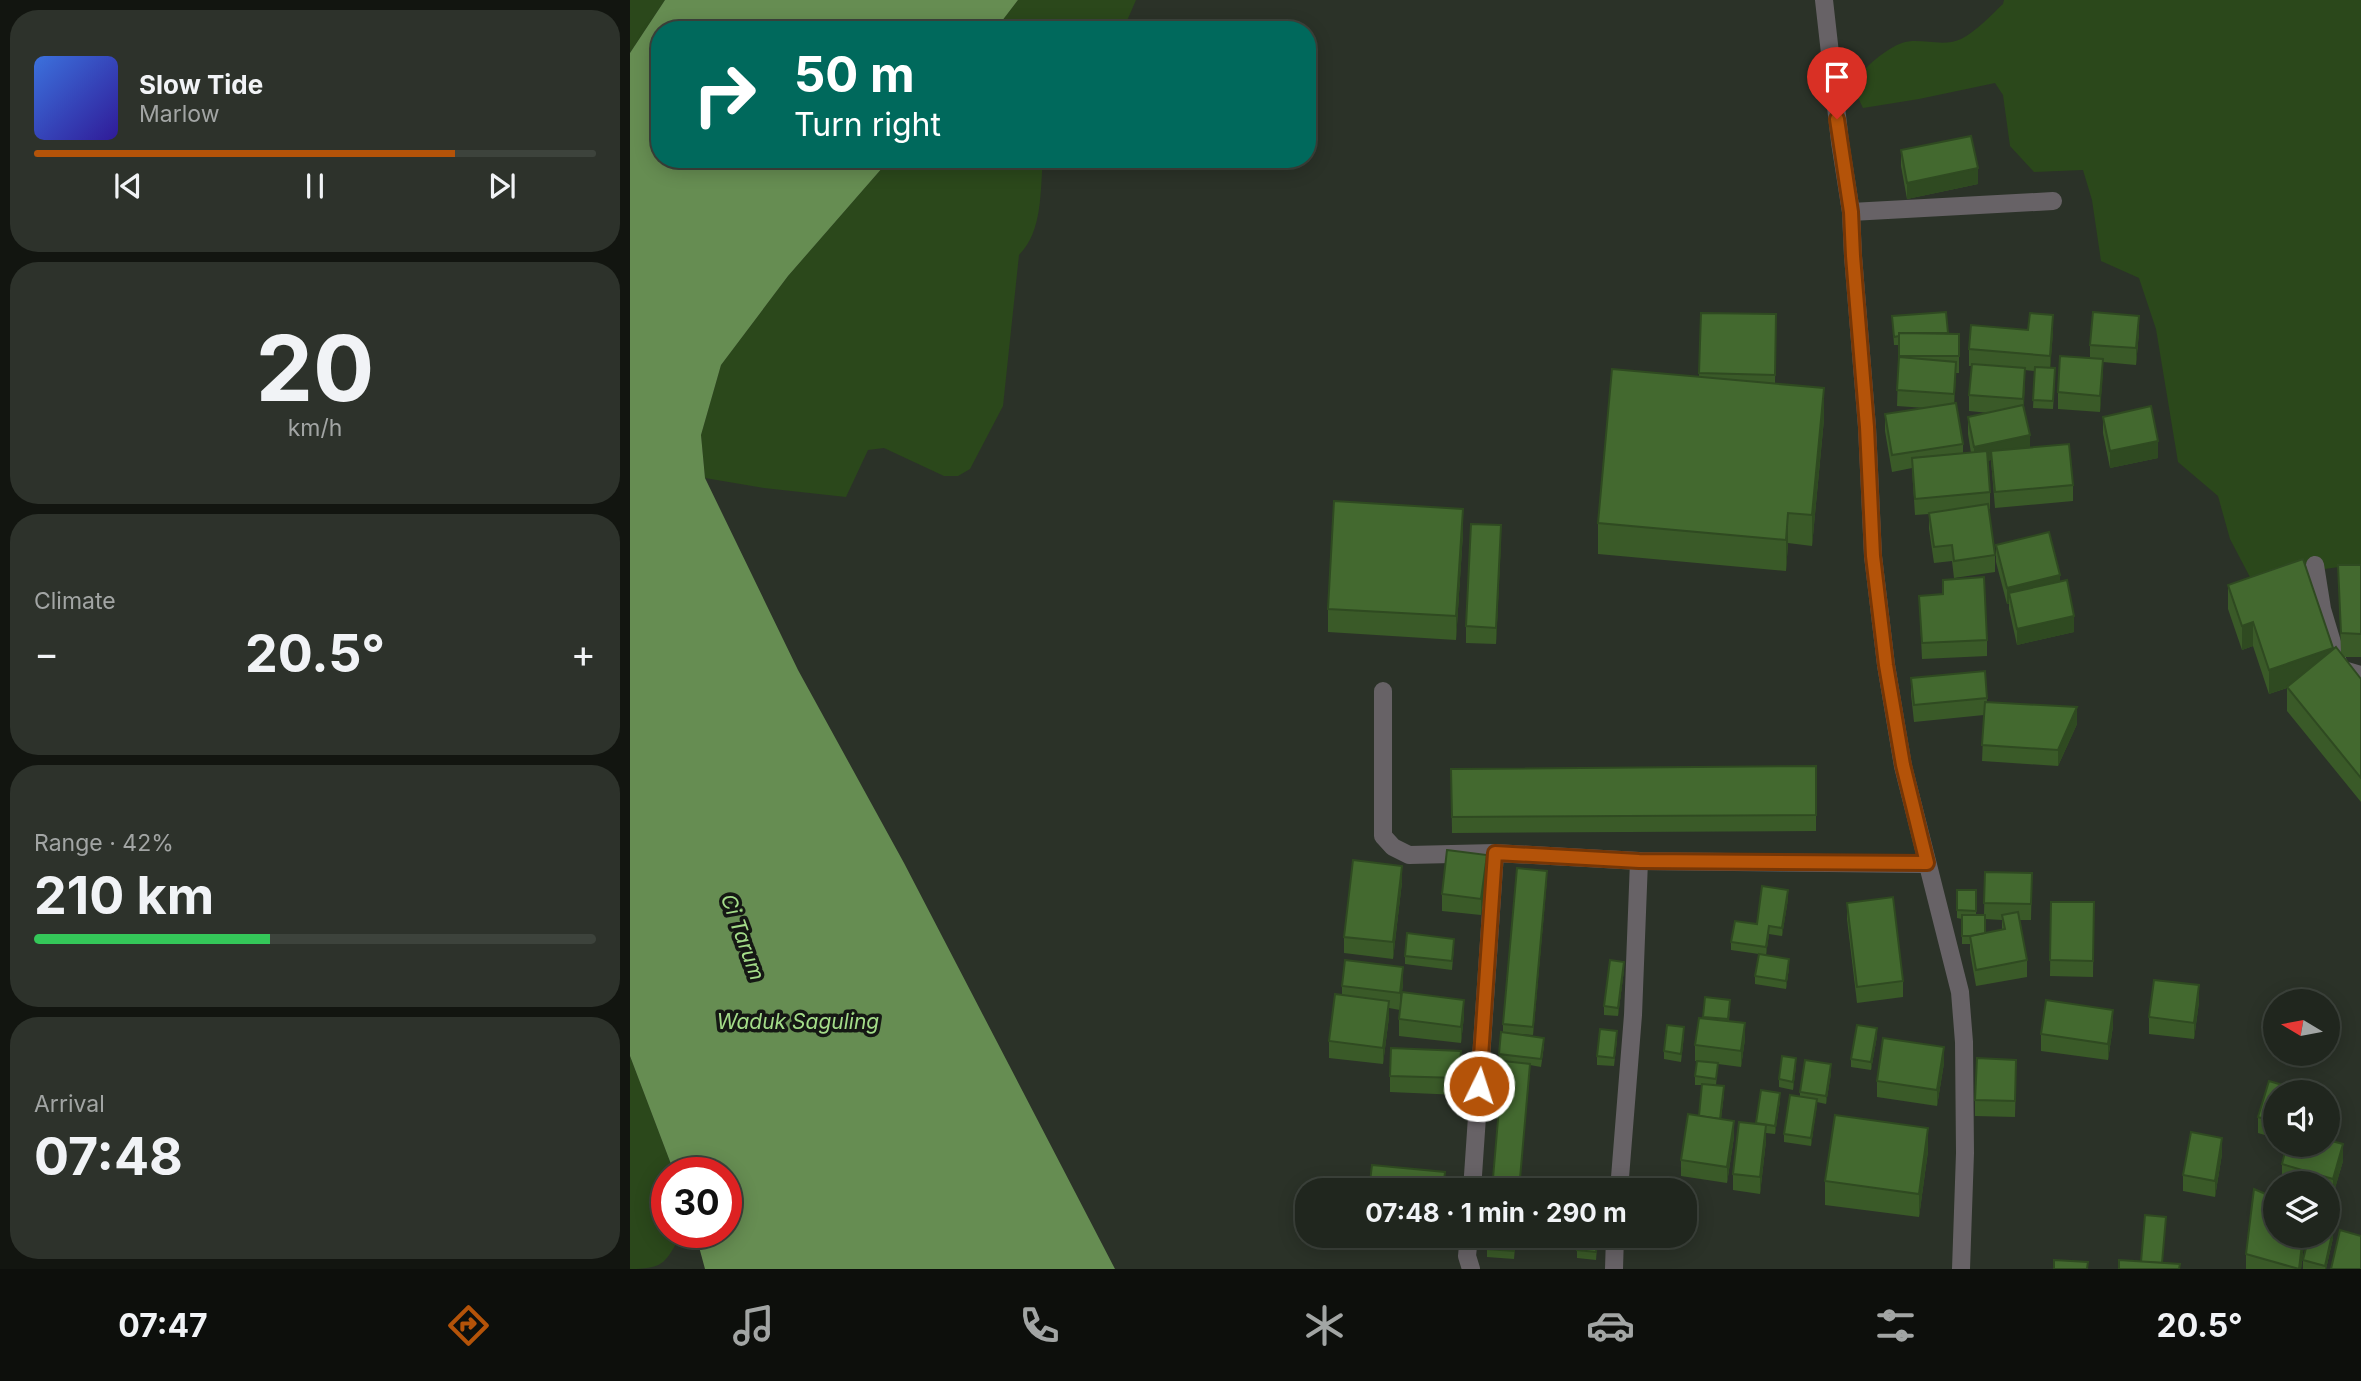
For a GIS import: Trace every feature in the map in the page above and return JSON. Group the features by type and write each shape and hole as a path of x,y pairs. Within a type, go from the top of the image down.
{"street":[{"path":"1824,0 1851,212 1867,427 1873,556 1886,665 1903,765 1960,992 1964,1042 1965,1153 1961,1269"},
{"path":"1851,212 2053,201"},
{"path":"2315,565 2322,609 2340,669 2361,675"},
{"path":"1383,691 1383,836 1393,847 1409,855 1495,853 1639,861 1927,863"},
{"path":"1473,1178 1495,853"},
{"path":"1620,1178 1633,1015 1639,861"},
{"path":"1468,1248 1471,1269"},
{"path":"1614,1269 1615,1248"}],"shaded area":[{"path":"630,0 665,0 651,21 630,53"},
{"path":"1018,0 1136,0 1127,21 1002,21"},
{"path":"2004,0 2361,0 2361,568 2339,567 2251,579 2230,539 2218,496 2178,462 2156,329 2139,278 2101,261 2092,200 2083,170 2034,172 2010,146 2003,95 1995,83 1863,108 1857,92 1857,82 1863,71 1883,54 1896,45 1909,41 1946,43 1961,39 1983,23"},
{"path":"882,168 1042,168 1036,223 1027,245 1019,255 1003,406 970,469 958,476 944,476 884,448 868,450 846,497 705,478 701,435 721,365 788,276"},
{"path":"630,1056 668,1157 651,1157 651,1248 673,1248 658,1265 630,1269"}],"water":[{"name":"Waduk Saguling","path":"665,0 1018,0 1002,21 651,21"},
{"name":"Waduk Saguling","path":"651,21 651,168 882,168 788,276 721,365 701,435 705,478 798,670 904,863 1115,1269 705,1269 699,1248 742,1248 742,1157 668,1157 630,1056 630,53"}],"building":[{"path":"1971,136 1978,168 1907,183 1901,150"},
{"path":"1946,312 1948,333 1899,333 1899,336 1894,337 1892,316"},
{"path":"2093,312 2139,316 2136,348 2090,345"},
{"path":"1701,313 1776,314 1775,375 1699,373"},
{"path":"2030,313 2053,315 2050,356 1969,349 1971,325 2028,330"},
{"path":"1899,333 1959,334 1959,356 1899,356"},
{"path":"2060,356 2103,359 2100,396 2058,392"},
{"path":"1899,357 1956,362 1954,394 1897,390"},
{"path":"1972,364 2025,368 2023,399 1969,395"},
{"path":"2035,367 2055,368 2053,401 2033,400"},
{"path":"1612,369 1824,388 1812,515 1788,513 1786,540 1598,523"},
{"path":"1956,403 1963,444 1892,455 1885,414"},
{"path":"2023,405 2030,435 1974,447 1968,417"},
{"path":"2151,406 2158,441 2110,451 2103,417"},
{"path":"2069,444 2073,485 1995,492 1991,451"},
{"path":"1987,451 1990,492 1915,499 1912,458"},
{"path":"1334,501 1463,509 1456,616 1328,609"},
{"path":"1988,504 1995,555 1954,561 1952,545 1934,547 1929,513"},
{"path":"1471,524 1501,525 1496,628 1466,626"},
{"path":"2049,532 2060,575 2007,588 1996,545"},
{"path":"2303,559 2333,648 2269,670 2253,622 2242,626 2228,585"},
{"path":"2338,565 2361,565 2361,634 2341,633"},
{"path":"1984,577 1987,640 1922,643 1919,596 1943,594 1943,580"},
{"path":"2067,580 2074,616 2017,629 2009,593"},
{"path":"2336,647 2361,679 2361,778 2287,687"},
{"path":"1985,671 1987,698 1914,705 1911,678"},
{"path":"1985,702 2077,707 2058,750 1982,745"},
{"path":"1816,766 1816,815 1452,817 1451,769"},
{"path":"1447,850 1487,855 1481,899 1442,894"},
{"path":"1353,860 1402,866 1393,942 1344,937"},
{"path":"1517,868 1547,871 1533,1027 1503,1024"},
{"path":"1985,872 2032,873 2031,904 1984,903"},
{"path":"1762,886 1788,890 1782,928 1769,926 1766,947 1731,942 1735,921 1757,924"},
{"path":"1957,890 1976,890 1976,911 1957,910"},
{"path":"1893,897 1903,981 1857,987 1847,903"},
{"path":"2051,902 2094,902 2093,961 2050,960"},
{"path":"2018,912 2027,960 1976,970 1970,936 2005,929 2002,915"},
{"path":"1962,915 1985,915 1985,933 1962,936"},
{"path":"1407,933 1454,939 1452,961 1405,956"},
{"path":"1759,954 1789,959 1786,981 1755,976"},
{"path":"1345,960 1403,967 1400,993 1342,986"},
{"path":"1610,960 1624,962 1618,1008 1604,1006"},
{"path":"2154,980 2199,985 2194,1023 2149,1017"},
{"path":"1402,992 1464,1000 1461,1027 1399,1019"},
{"path":"1335,994 1389,1001 1383,1048 1329,1041"},
{"path":"1705,997 1730,1000 1728,1019 1703,1017"},
{"path":"2046,1000 2113,1010 2108,1044 2041,1034"},
{"path":"1699,1018 1745,1023 1741,1051 1695,1045"},
{"path":"1667,1025 1684,1027 1681,1054 1664,1051"},
{"path":"1857,1025 1877,1028 1871,1062 1851,1059"},
{"path":"1600,1029 1617,1031 1614,1058 1597,1056"},
{"path":"1501,1032 1544,1038 1541,1059 1499,1054"},
{"path":"1883,1038 1944,1047 1937,1090 1877,1081"},
{"path":"1391,1048 1461,1051 1459,1078 1390,1076"},
{"path":"1782,1056 1796,1058 1793,1082 1779,1079"},
{"path":"1977,1058 2016,1060 2015,1101 1975,1100"},
{"path":"1805,1060 1831,1064 1826,1096 1800,1092"},
{"path":"1503,1061 1530,1064 1520,1178 1493,1178"},
{"path":"1697,1061 1718,1063 1716,1079 1695,1076"},
{"path":"1702,1084 1724,1086 1720,1119 1699,1116"},
{"path":"1761,1090 1780,1093 1775,1126 1756,1123"},
{"path":"1790,1095 1817,1099 1811,1138 1784,1134"},
{"path":"2263,1101 2263,1118 2258,1117"},
{"path":"1688,1114 1734,1121 1727,1167 1681,1160"},
{"path":"1835,1115 1928,1128 1919,1194 1825,1181"},
{"path":"1739,1122 1766,1125 1760,1177 1733,1174"},
{"path":"2191,1132 2222,1138 2215,1181 2183,1175"},
{"path":"2284,1157 2339,1157 2335,1171 2306,1171 2282,1164"},
{"path":"1372,1165 1445,1172 1444,1178 1370,1178"},
{"path":"2254,1189 2263,1193 2263,1248 2302,1248 2299,1269 2246,1254"},
{"path":"2145,1215 2166,1217 2162,1263 2141,1262"},
{"path":"2340,1230 2361,1236 2361,1269 2331,1269 2336,1248 2340,1248"},
{"path":"1487,1248 1514,1248 1514,1251"},
{"path":"1577,1248 1596,1248 1596,1252"},
{"path":"2306,1248 2329,1248 2325,1266 2303,1260"},
{"path":"2054,1260 2088,1262 2087,1269 2054,1269"},
{"path":"2119,1260 2180,1264 2179,1269 2119,1269"}],"route":[{"path":"1479,1086 1495,853 1639,861 1927,863 1903,765 1886,665 1873,556 1867,427 1851,212 1837,119"}],"water label":[{"name":"Ci Tarum","path":"743,937"}]}
